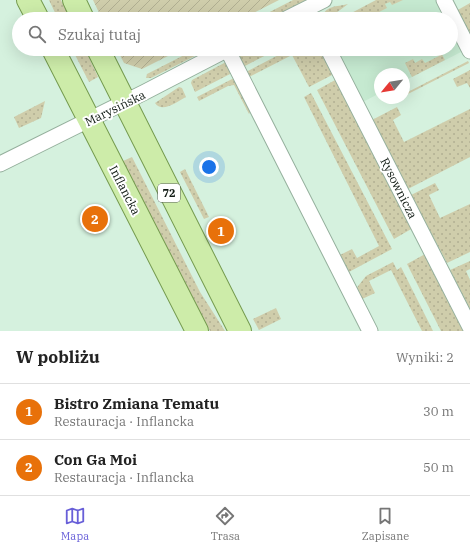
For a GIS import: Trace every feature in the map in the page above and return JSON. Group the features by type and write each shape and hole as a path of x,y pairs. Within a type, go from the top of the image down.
{"main road":[{"path":"28,0 34,12"},
{"path":"74,0 80,12"},
{"name":"Inflancka","path":"56,56 197,331"},
{"name":"72","path":"101,56 240,331"}],"street":[{"path":"311,12 324,0"},
{"path":"444,0 450,12"},
{"path":"458,27 470,51"},
{"name":"Marysińska","path":"0,164 89,121 215,56"},
{"path":"232,56 370,331"},
{"name":"Rysownicza","path":"332,56 470,327"}],"shaded area":[{"path":"49,0 61,0 67,12 55,12"},
{"path":"93,0 279,0 256,12 99,12"},
{"path":"293,0 306,0 283,12 270,12"},
{"path":"376,0 403,0 392,5 390,2 385,4 387,8 379,12 353,12"},
{"path":"384,0 440,0 446,12 361,12"},
{"path":"470,3 470,38 458,12 456,11"},
{"path":"348,4 337,12 324,12 335,6"},
{"path":"458,36 465,50 458,54"},
{"path":"76,56 88,56 98,77 89,82"},
{"path":"120,56 168,56 142,69 124,63"},
{"path":"182,56 195,56 151,78 146,78 147,74"},
{"path":"239,56 264,56 243,67"},
{"path":"277,56 290,56 249,77 246,72"},
{"path":"293,56 325,56 334,74 309,87"},
{"path":"340,56 453,56 410,78 410,68 374,68 374,96 363,102"},
{"path":"439,56 443,56 445,60 412,77 410,68 408,68 405,63 413,59 415,63 422,59 425,63"},
{"path":"468,61 469,63 410,93 410,91"},
{"path":"226,62 234,72 195,92 191,83 192,80"},
{"path":"470,70 470,88 467,83 457,87 453,79"},
{"path":"236,77 252,108 249,114 234,85 228,86 199,101 197,97"},
{"path":"337,79 413,228 394,239 317,90"},
{"path":"179,87 182,88 186,97 175,104 166,107 158,106 155,103"},
{"path":"311,93 392,249 347,273 338,256 352,249 357,258 379,246 304,97"},
{"path":"45,101 41,118 19,128 14,117"},
{"path":"397,107 401,115 393,120 404,142 470,109 470,157 408,189 372,120"},
{"path":"132,157 200,292 225,331 210,331 123,161"},
{"path":"185,169 209,217 204,219 180,172"},
{"path":"435,183 439,190 429,195 440,218 470,204 470,252 447,263 411,195"},
{"path":"427,253 466,331 441,331 407,264"},
{"path":"470,261 470,269 466,271 470,280 470,309 450,270"},
{"path":"393,262 397,270 401,267 433,331 422,331 391,270 369,281 375,293 360,300 355,290 366,276"},
{"path":"276,308 281,319 259,330 253,319"}],"place":[{"name":"Con Ga Moi","path":"95,219"},
{"name":"Bistro Zmiana Tematu","path":"221,231"}]}
